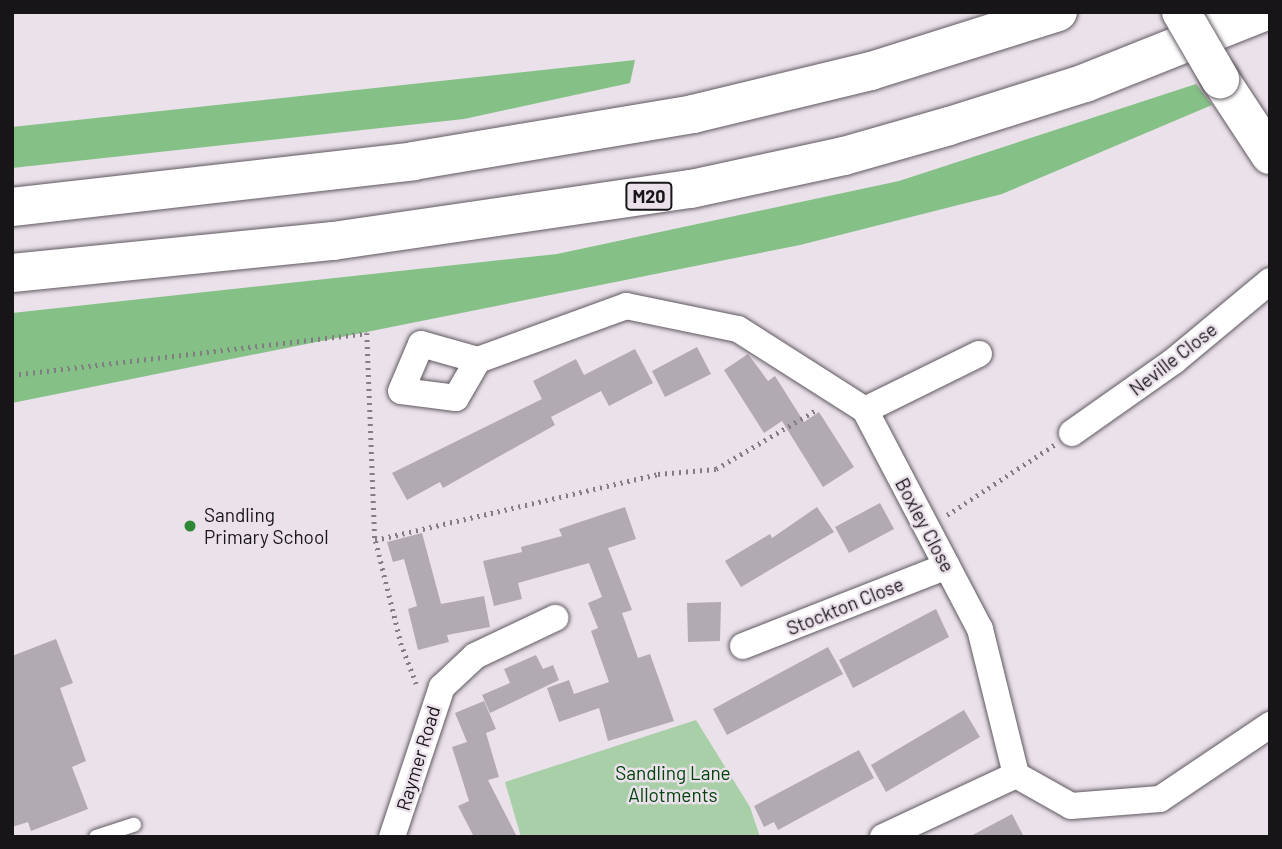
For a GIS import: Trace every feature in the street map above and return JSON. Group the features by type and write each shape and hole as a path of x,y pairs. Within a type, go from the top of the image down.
{"main road":[{"path":"12,207 413,161 693,114 871,71 1058,12"},
{"path":"1181,12 1220,79 1270,155"},
{"name":"M20","path":"12,273 333,241 691,189 844,156 949,126 1085,82 1263,12"}],"street":[{"name":"Neville Close","path":"1072,433 1174,362 1270,281"},
{"name":"Boxley Close","path":"478,360 626,306 738,329 865,410 980,629 1016,775"},
{"path":"865,410 979,354"},
{"name":"Stockton Close","path":"743,646 947,566"},
{"name":"Raymer Road","path":"392,837 404,809 434,702 451,676 475,656 555,618"},
{"path":"883,837 1016,775 1071,806 1160,799 1270,724"}],"lane":[{"path":"96,837 134,825"}],"path":[{"path":"12,375 367,333 375,540 410,670 422,692 434,702"},
{"path":"375,540 658,474 716,469 842,395"},
{"path":"927,528 1072,433"}],"green space":[{"path":"635,60 630,83 464,119 12,168 12,127"},
{"path":"1196,84 1212,105 1002,194 800,245 12,403 12,313 557,254 899,181"},
{"name":"Sandling Lane Allotments","path":"696,720 750,807 760,837 521,837 505,782"}],"building":[{"path":"697,347 711,374 665,397 652,371"},
{"path":"635,349 653,383 609,406 601,391 551,417 555,425 443,488 440,482 407,500 392,473 542,399 533,381 576,359 584,375"},
{"path":"748,354 768,381 775,376 804,422 819,412 854,467 823,487 782,421 764,433 724,370"},
{"path":"880,503 894,529 849,553 835,527"},
{"path":"625,507 636,539 608,548 632,610 622,613 638,658 650,654 674,721 608,741 599,708 559,722 547,688 569,680 574,694 609,682 591,631 598,628 588,603 602,597 589,563 518,583 522,599 494,606 483,561 522,552 521,547 562,536 559,529"},
{"path":"817,507 834,532 741,587 725,561 770,534 772,538"},
{"path":"422,533 441,604 484,596 490,627 447,635 449,642 418,650 408,609 417,606 404,559 393,562 387,542"},
{"path":"721,602 720,641 688,642 687,603"},
{"path":"936,609 949,637 853,688 839,660"},
{"path":"56,639 73,683 60,688 86,761 72,767 88,809 31,831 28,822 12,827 12,656"},
{"path":"828,647 843,674 727,735 713,709"},
{"path":"536,655 543,669 553,665 559,680 490,713 482,695 510,683 504,669"},
{"path":"484,701 496,729 486,733 499,777 488,780 517,837 474,837 458,806 469,801 452,747 467,742 455,713"},
{"path":"964,710 980,737 886,792 871,765"},
{"path":"859,750 874,778 778,830 774,822 764,827 754,806"},
{"path":"1012,814 1024,837 969,837"}],"place":[{"name":"Sandling Primary School","path":"190,526"}]}
